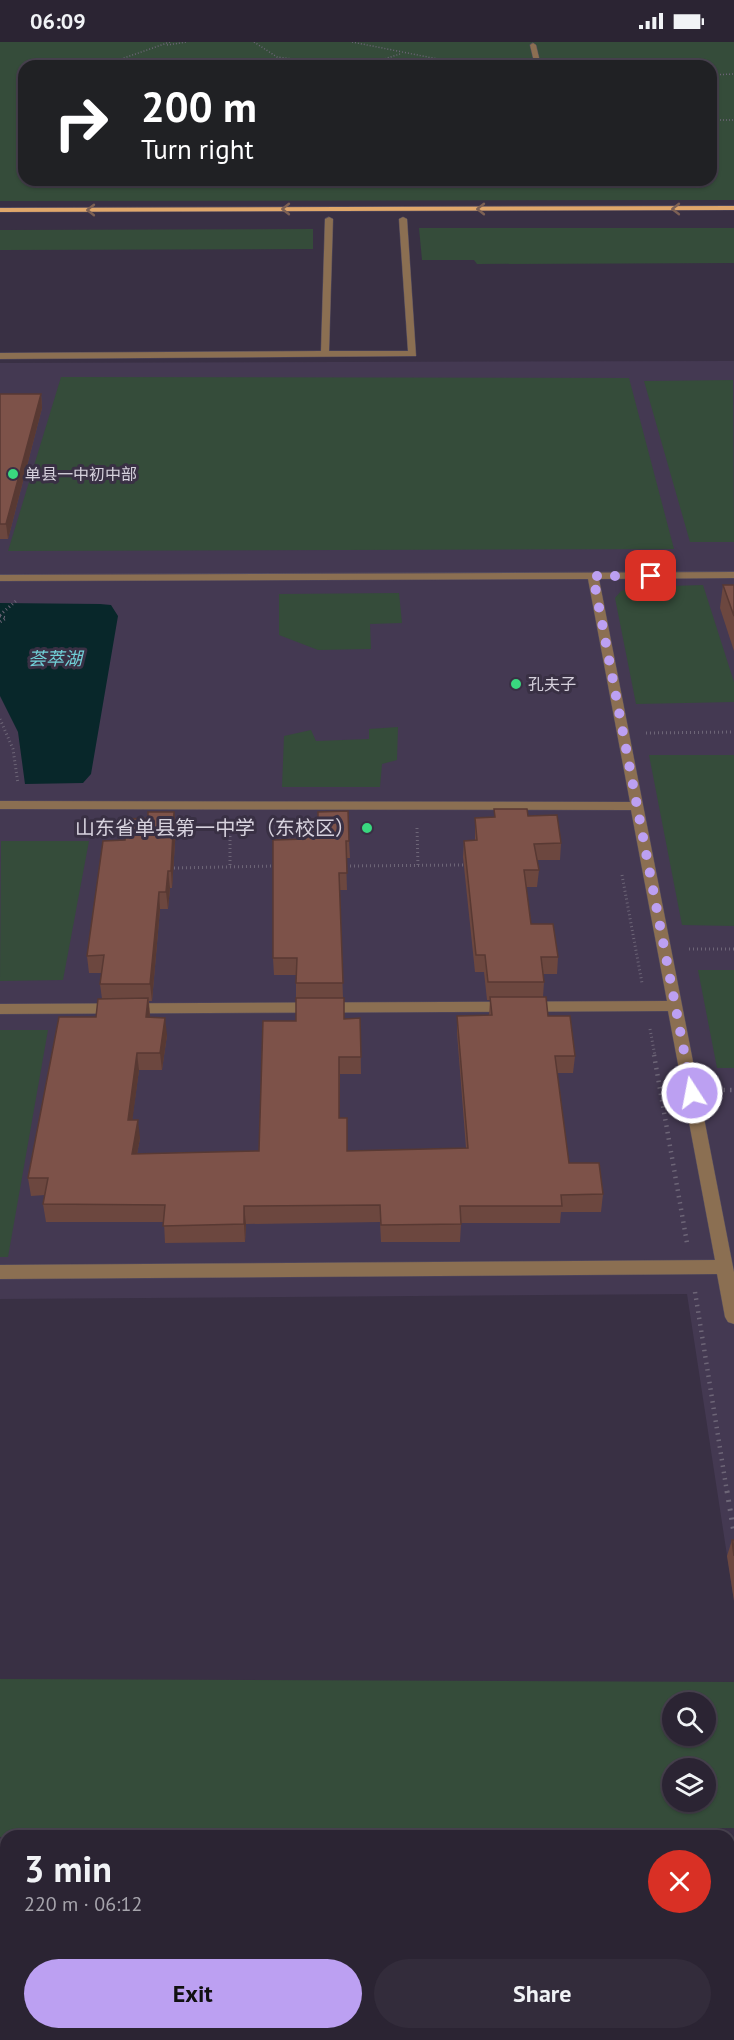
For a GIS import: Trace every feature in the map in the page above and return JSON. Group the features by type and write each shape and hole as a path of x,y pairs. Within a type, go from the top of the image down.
{"main road":[{"path":"0,210 734,208"},
{"path":"0,219 117,219"},
{"path":"317,219 340,219"},
{"path":"392,219 415,219"}],"street":[{"path":"533,45 537,60"},
{"path":"0,356 325,354 329,219"},
{"path":"312,354 413,354 403,219"},
{"path":"0,578 734,575"},
{"path":"593,576 734,1317"},
{"path":"0,805 637,806"},
{"path":"0,1009 675,1006"},
{"path":"0,1272 724,1267"}],"path":[{"path":"120,60 170,42"},
{"path":"164,45 187,42"},
{"path":"254,42 277,57 302,60"},
{"path":"352,42 439,60"},
{"path":"378,60 403,53"},
{"path":"717,75 734,74"},
{"path":"717,120 734,120"},
{"path":"0,622 6,618 0,616 14,603"},
{"path":"642,733 734,732"},
{"path":"230,867 231,828"},
{"path":"416,835 418,866"},
{"path":"346,866 464,865"},
{"path":"174,868 274,866"},
{"path":"664,949 734,949"},
{"path":"693,1282 734,1533"}],"shaded area":[{"path":"0,42 734,42 734,200 0,201"},
{"path":"419,228 734,228 734,263 477,264 474,260 422,260"},
{"path":"313,229 313,249 0,250 0,230"},
{"name":"山东省单县第一中学（东校区）","path":"734,361 734,1601 687,1294 0,1299 0,363"},
{"path":"61,377 629,378 674,549 8,551"},
{"path":"733,380 734,542 690,542 644,381"},
{"path":"703,585 734,682 734,702 636,704 615,598 621,591 637,587"},
{"path":"399,593 402,623 370,624 371,649 318,650 279,635 279,594"},
{"path":"398,727 397,760 382,764 380,787 282,787 284,736 311,730 316,741 369,739 369,729"},
{"path":"649,755 734,755 734,926 682,925"},
{"path":"1,841 89,841 63,980 0,981"},
{"path":"698,970 734,970 734,1068 717,1068"},
{"path":"0,1030 48,1030 8,1257 0,1257"},
{"path":"0,1679 734,1682 734,1828 0,1830"}],"water":[{"name":"荟萃湖","path":"0,603 111,605 118,616 91,774 83,783 25,784 18,732 0,696"}],"building":[{"name":"单县一中初中部","path":"0,394 41,394 6,524 0,524"},
{"path":"723,585 734,585 734,616"},
{"path":"494,809 527,809 528,816 557,815 561,843 534,844 539,870 524,870 531,924 553,924 558,957 541,957 544,982 488,982 485,955 476,955 464,841 477,840 475,818 495,817"},
{"path":"348,811 347,873 339,873 343,983 296,983 297,958 273,958 273,840 305,839 304,819 318,819 318,812"},
{"path":"148,812 174,812 171,871 168,871 166,892 159,892 150,984 100,984 104,955 87,956 103,841 125,840 127,819 148,818"},
{"path":"490,997 546,997 548,1016 570,1016 575,1056 555,1056 569,1163 599,1163 603,1194 561,1195 562,1206 460,1206 461,1224 381,1225 380,1205 244,1206 244,1224 163,1226 165,1205 43,1204 48,1178 28,1178 59,1017 96,1017 98,999 148,998 146,1017 165,1018 160,1053 137,1053 128,1120 138,1120 132,1154 259,1151 263,1021 296,1021 296,998 344,998 344,1019 360,1018 361,1057 339,1057 339,1118 347,1118 347,1151 468,1148 457,1016 492,1015"}],"place":[{"name":"单县一中初中部","path":"13,474"},
{"name":"孔夫子","path":"516,684"},
{"name":"山东省单县第一中学（东校区）","path":"367,828"}],"route":[{"path":"651,576 593,576 692,1093"}]}
